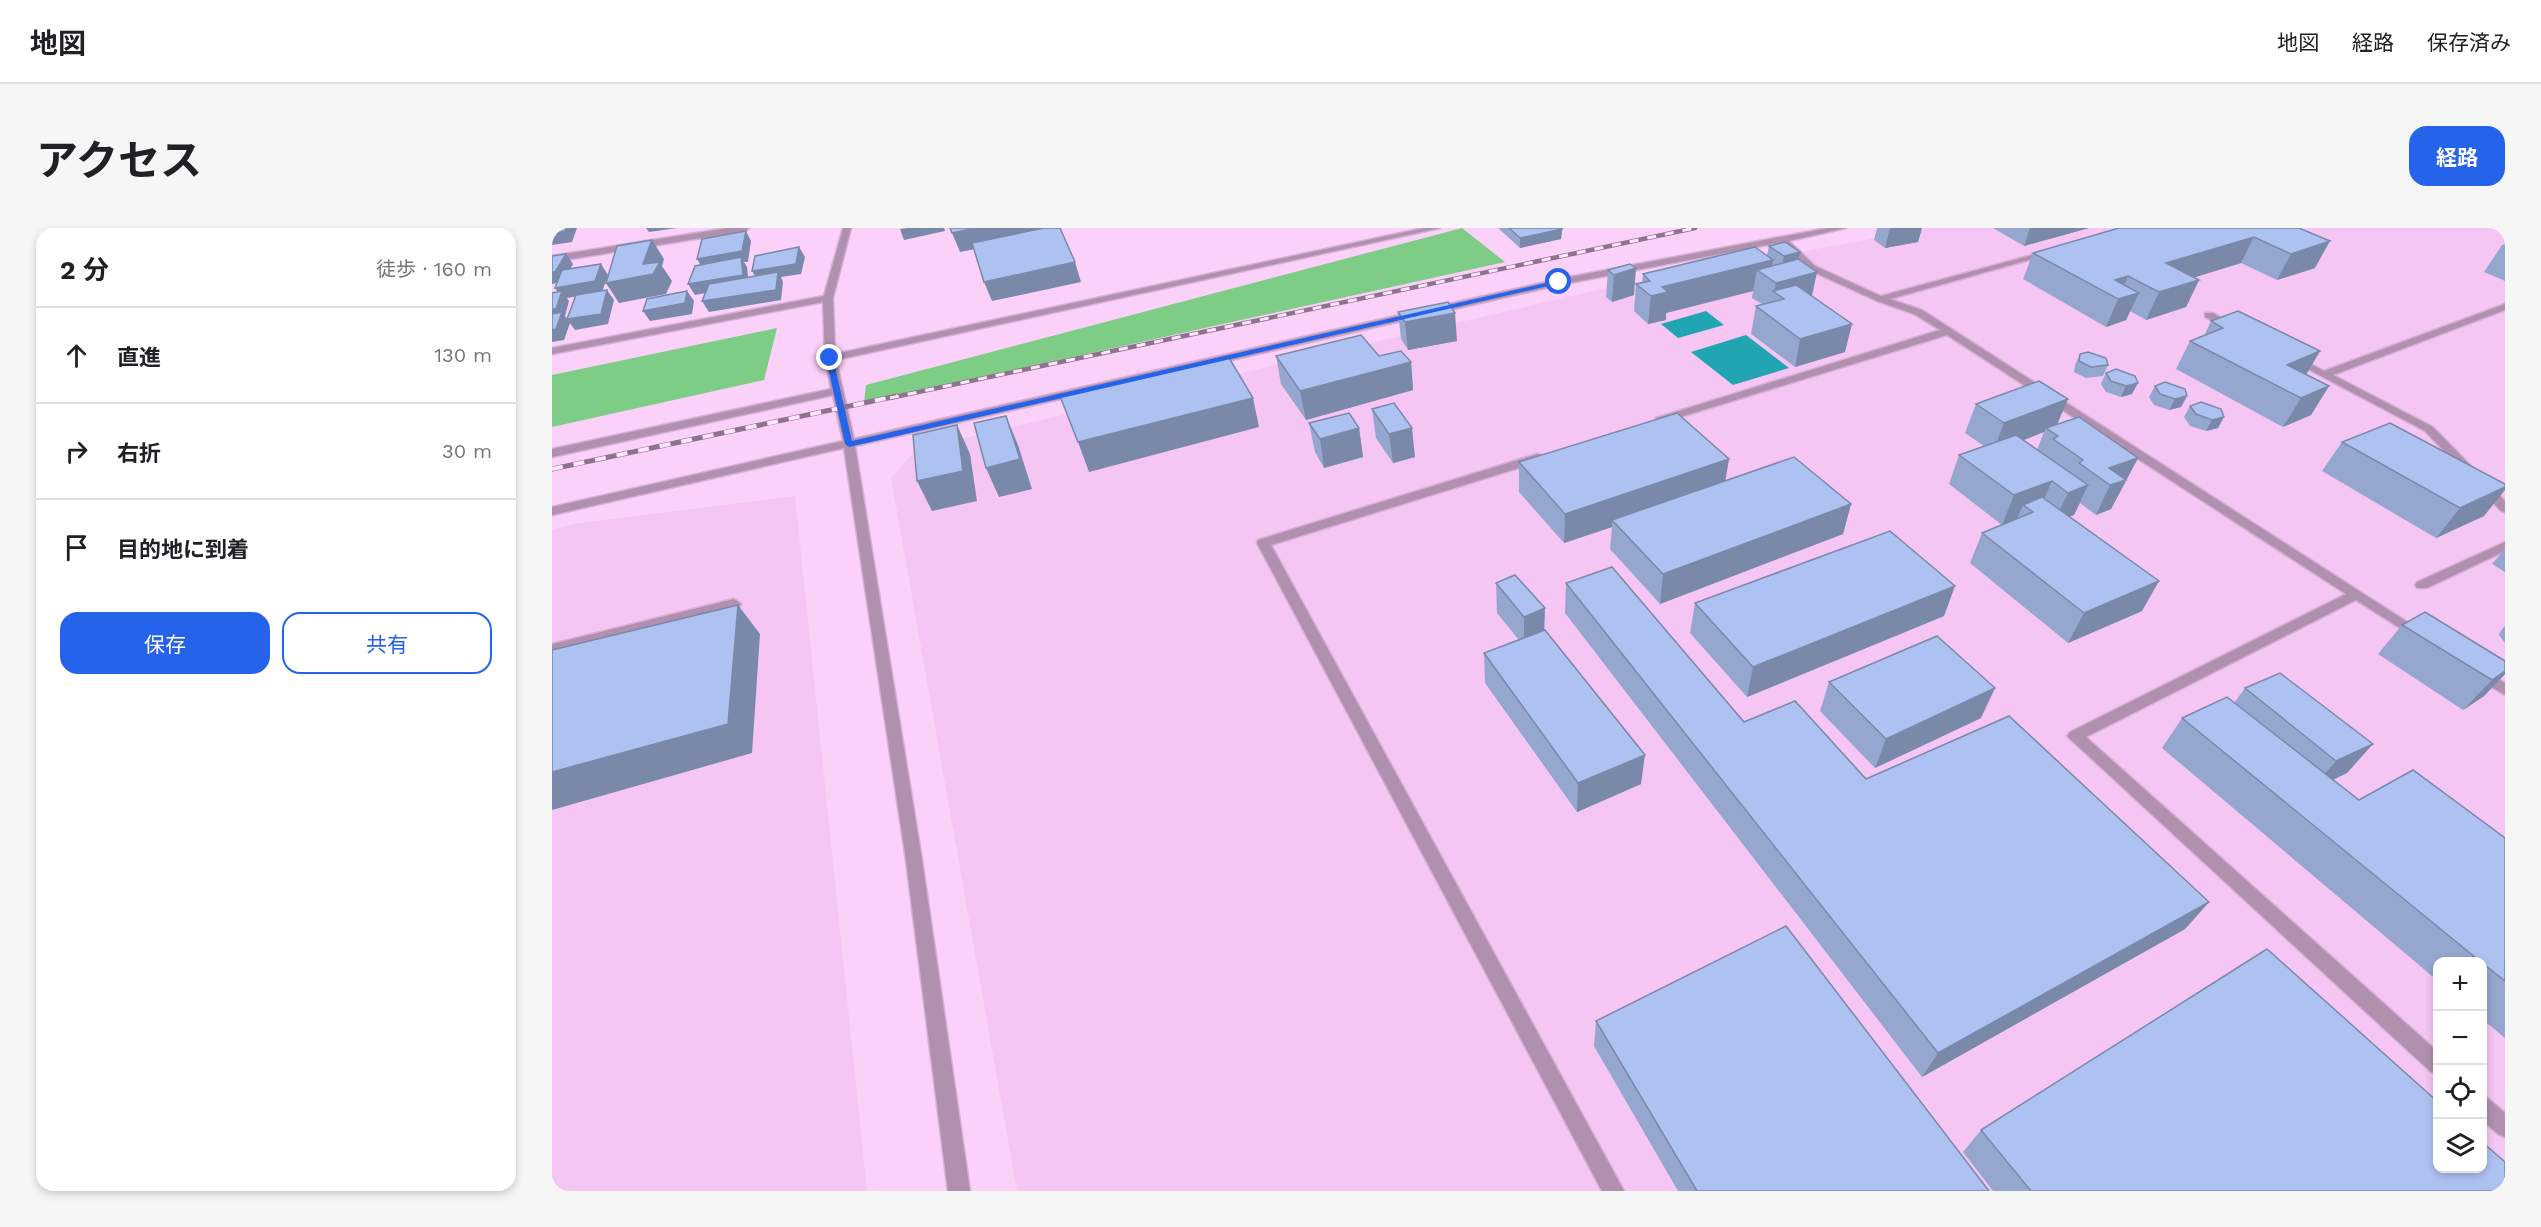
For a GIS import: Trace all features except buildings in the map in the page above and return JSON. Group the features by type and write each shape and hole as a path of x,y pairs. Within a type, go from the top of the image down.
{"street":[{"path":"552,259 746,228"},
{"path":"847,228 828,298 830,358 849,444 914,860 959,1191"},
{"path":"830,358 1436,228"},
{"path":"552,511 1559,282 1782,239 1804,231 1842,228"},
{"path":"1782,239 1812,268 1880,299 1918,312 2426,639"},
{"path":"1880,299 2064,247"},
{"path":"552,351 828,298"},
{"path":"2325,374 2505,307"},
{"path":"2209,315 2241,331"},
{"path":"1651,423 1948,331"},
{"path":"2283,353 2429,429 2505,508"},
{"path":"552,453 836,391"},
{"path":"1548,454 1263,543 1613,1191"},
{"path":"2421,585 2505,546"},
{"path":"2357,594 2076,736 2433,1060"},
{"path":"552,649 734,604"},
{"path":"2466,664 2505,690"},
{"path":"2487,1110 2505,1126"}],"shaded area":[{"path":"1462,228 1505,262 864,403 866,385"},
{"path":"1929,228 2505,228 2505,1191 1017,1191 891,478 917,449 1602,289"},
{"path":"1706,311 1724,325 1678,338 1661,324"},
{"path":"777,328 764,380 552,427 552,375"},
{"path":"1746,335 1789,368 1733,385 1691,352"},
{"path":"795,496 867,1191 552,1191 552,530 574,524"}],"railway":[{"path":"890,398 1695,228"},
{"path":"552,469 897,396"}],"route":[{"path":"830,358 849,444 1559,282"}]}
